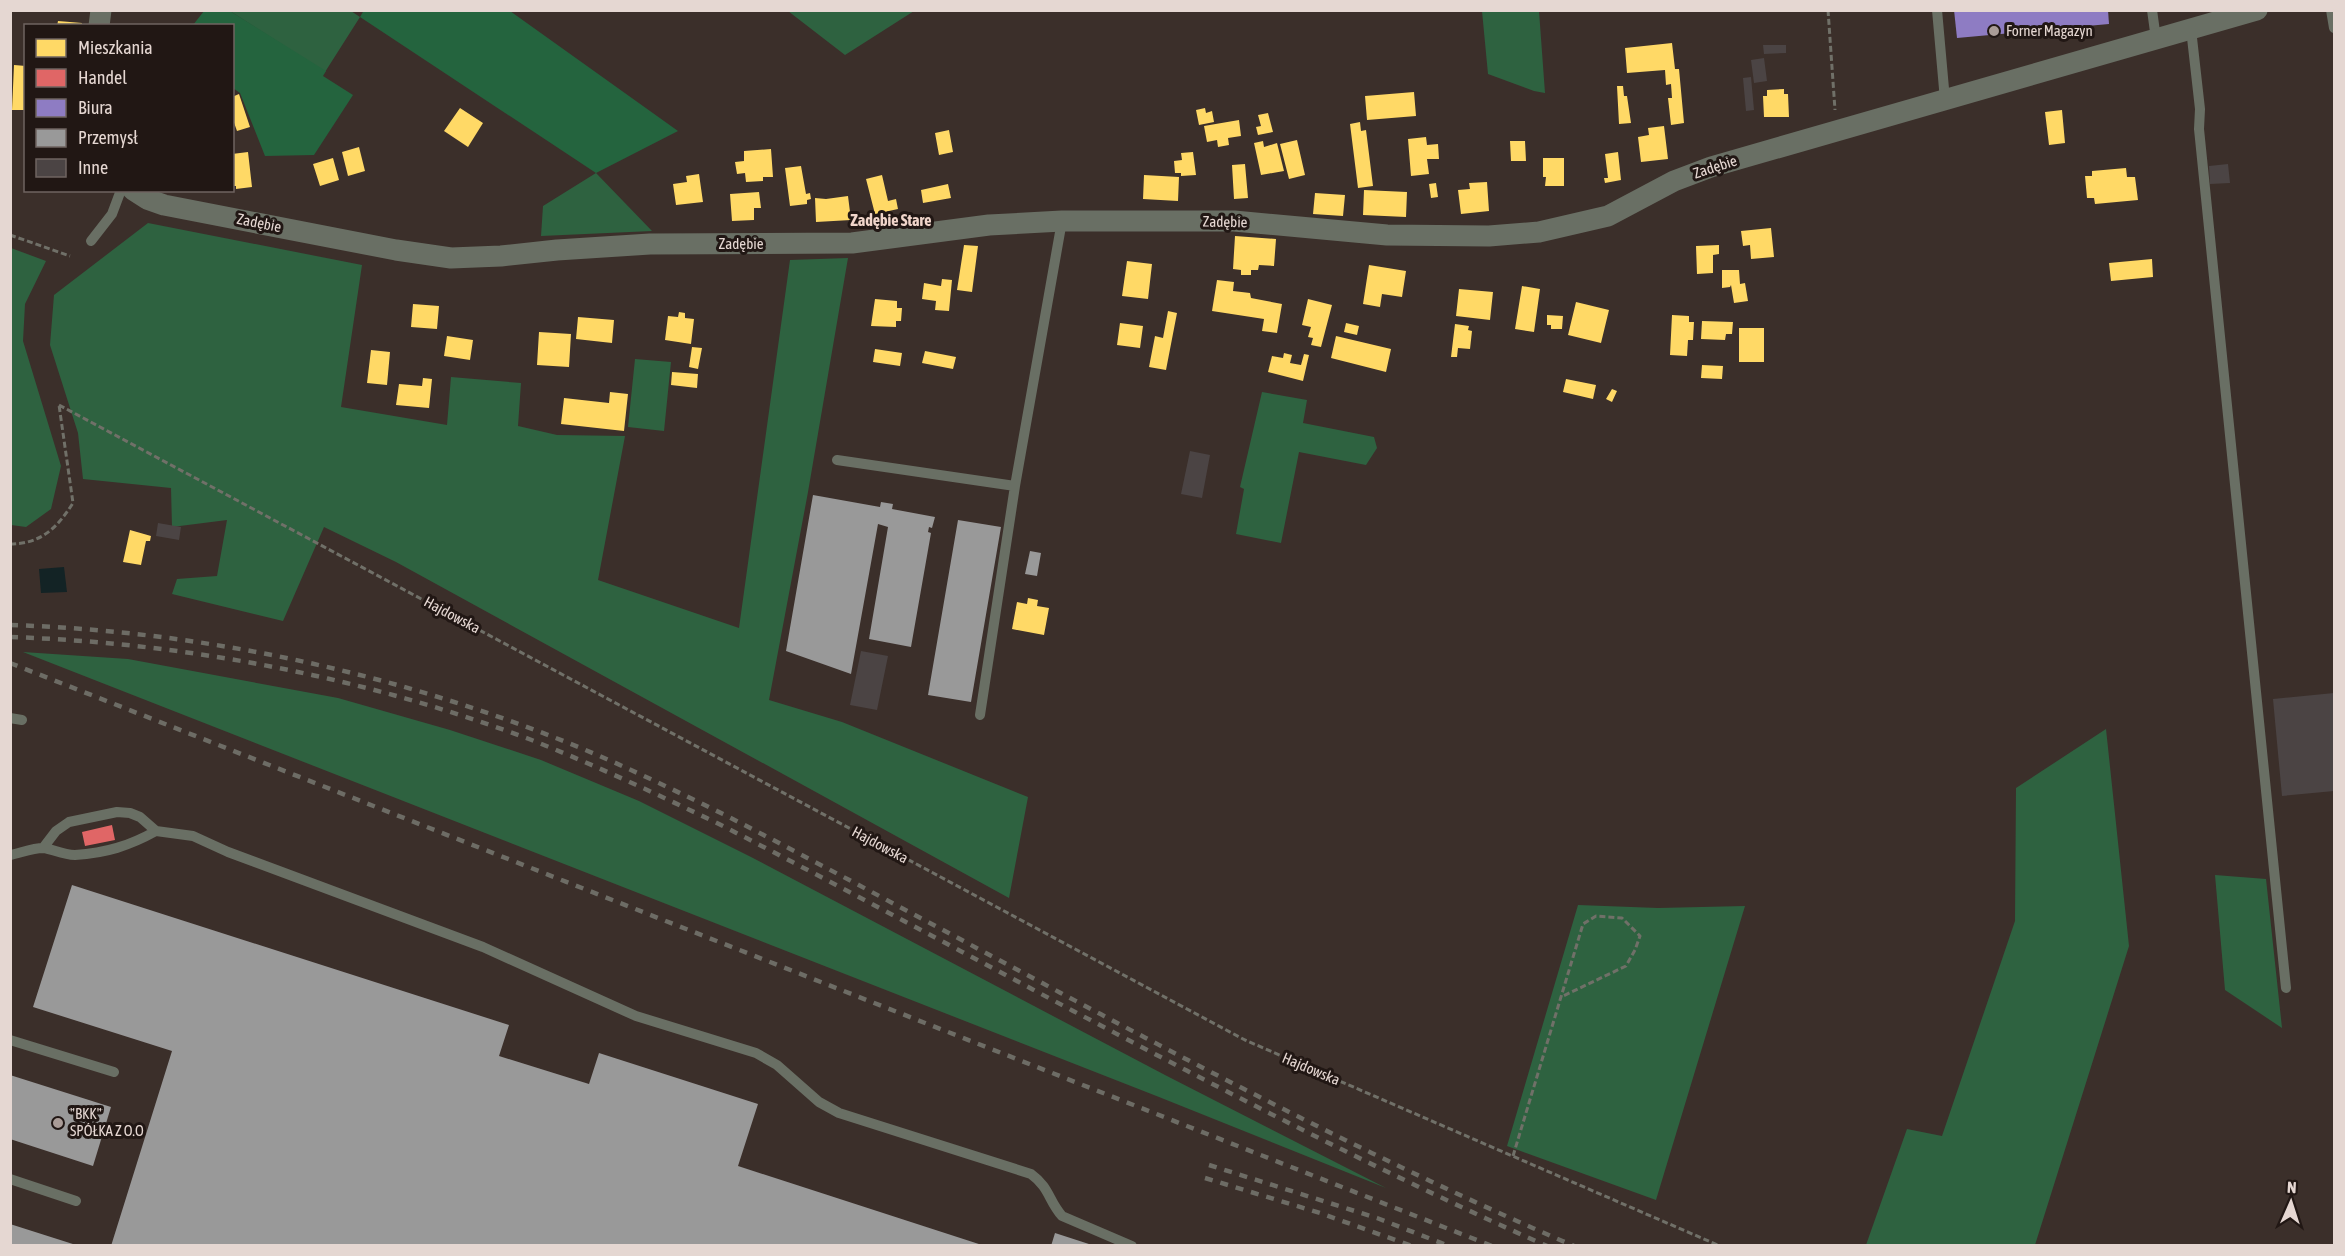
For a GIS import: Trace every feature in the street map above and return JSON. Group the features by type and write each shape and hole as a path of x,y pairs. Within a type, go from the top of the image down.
{"street":[{"name":"Zadębie","path":"136,192 164,205 396,250 451,258 650,244 852,243 970,227 1062,221 1252,222 1408,236 1489,236 1539,232 1608,216 1690,174 2257,10"}],"lane":[{"path":"1937,10 1945,100"},
{"path":"2152,10 2156,39"},
{"path":"2331,10 2334,28"},
{"path":"2191,29 2200,109 2199,129 2286,988"},
{"path":"91,241 112,214 120,192"},
{"path":"980,715 1015,486 1062,221"},
{"path":"837,460 1015,486"},
{"path":"10,718 22,720"},
{"path":"44,848 56,831 69,822 117,812 130,813 140,817 156,831 193,836 228,852 483,947 636,1016 756,1053 777,1065 819,1102 839,1113 1031,1174 1042,1182 1054,1207 1062,1216 1132,1245"},
{"path":"10,855 44,848 56,853 73,855 102,851 131,844 156,831"},
{"path":"10,1040 114,1072"},
{"path":"10,1179 76,1201"}],"path":[{"path":"1828,10 1837,131"},
{"path":"10,235 70,256"},
{"name":"Hajdowska","path":"10,544 27,544 49,532 73,503 59,405 1245,1040 1720,1245"},
{"path":"1513,1156 1583,924 1596,916 1622,918 1640,936 1626,966 1561,997"}],"green space":[{"path":"364,10 510,11 678,131 596,173 360,17"},
{"path":"204,11 230,11 326,71 323,76 353,95 314,155 265,156 240,93 234,89 234,24 194,24"},
{"path":"230,11 351,11 360,17 325,72"},
{"path":"788,11 914,11 845,55"},
{"path":"1482,11 1539,11 1545,93 1488,74"},
{"path":"596,173 652,231 541,236 543,206"},
{"path":"148,223 362,265 341,407 447,425 451,377 521,383 518,426 557,435 625,436 598,580 739,628 790,260 848,258 769,700 842,722 1028,797 1009,898 396,562 324,527 283,621 172,594 177,579 217,576 227,520 172,527 171,488 83,479 78,433 50,345 54,295"},
{"path":"11,248 46,261 25,304 23,341 61,466 51,509 26,527 11,525"},
{"path":"635,359 671,362 664,431 628,427"},
{"path":"1262,392 1307,400 1303,423 1374,437 1377,448 1366,465 1299,452 1281,543 1236,534 1244,489 1240,487"},
{"path":"23,652 128,659 338,698 450,730 541,760 639,801 751,857 1165,1075 1386,1188 1159,1097"},
{"path":"2106,729 2129,946 2035,1245 1866,1245 1907,1129 1942,1136 2015,921 2016,788"},
{"path":"2215,875 2266,879 2282,1028 2225,990"},
{"path":"1578,905 1658,908 1745,906 1656,1200 1507,1146"}],"shaded area":[{"path":"64,567 67,592 41,593 39,569"}],"building: Mieszkania":[{"path":"58,21 82,23 82,24 57,24"},
{"path":"1672,43 1675,69 1679,69 1684,123 1671,125 1668,98 1672,98 1671,84 1666,85 1665,70 1627,73 1625,48"},
{"path":"14,65 24,66 24,110 12,110"},
{"path":"1617,86 1623,86 1624,96 1627,96 1631,123 1619,124"},
{"path":"1784,89 1784,94 1788,94 1789,117 1764,117 1763,96 1767,96 1767,90"},
{"path":"1414,92 1416,116 1367,120 1365,96"},
{"path":"239,94 250,127 237,131 234,123 234,96"},
{"path":"460,108 483,123 468,147 444,131"},
{"path":"1205,108 1206,113 1212,111 1214,122 1199,125 1196,110"},
{"path":"2062,110 2065,143 2049,145 2045,112"},
{"path":"1268,113 1273,132 1258,135 1256,127 1261,126 1258,115"},
{"path":"1239,120 1241,136 1228,138 1229,145 1218,147 1217,140 1207,142 1204,126"},
{"path":"1360,122 1361,131 1366,130 1373,186 1358,188 1350,124"},
{"path":"1664,126 1668,159 1641,162 1638,137 1649,135 1648,128"},
{"path":"949,130 953,152 939,155 935,133"},
{"path":"1426,137 1427,145 1438,144 1439,159 1427,159 1429,174 1411,176 1408,139"},
{"path":"1297,140 1305,175 1289,179 1280,144"},
{"path":"1263,141 1264,147 1277,143 1284,171 1261,175 1254,143"},
{"path":"1510,141 1525,141 1526,161 1511,161"},
{"path":"359,147 365,171 348,176 342,152"},
{"path":"771,149 773,177 763,177 763,181 746,182 745,173 737,174 735,162 744,161 744,151"},
{"path":"248,152 252,187 236,189 234,186 234,154"},
{"path":"1193,152 1196,175 1181,176 1181,173 1175,173 1174,161 1182,160 1181,153"},
{"path":"1618,152 1621,180 1605,183 1604,178 1608,178 1605,154"},
{"path":"333,158 339,180 320,186 313,164"},
{"path":"1543,158 1564,158 1564,186 1545,186"},
{"path":"1245,164 1248,198 1234,199 1232,165"},
{"path":"801,166 806,194 810,193 811,199 807,200 807,204 790,206 785,168"},
{"path":"2126,168 2127,177 2135,177 2138,200 2095,204 2094,198 2087,198 2085,176 2092,176 2092,171"},
{"path":"699,174 703,202 676,205 673,184 687,182 686,176"},
{"path":"882,175 888,201 896,199 898,209 875,214 866,179"},
{"path":"1144,175 1179,177 1178,201 1143,199"},
{"path":"1487,182 1489,211 1461,214 1458,190 1470,189 1469,183"},
{"path":"1436,183 1438,197 1431,198 1429,184"},
{"path":"948,184 951,198 923,203 921,190"},
{"path":"1364,190 1407,192 1406,217 1363,215"},
{"path":"759,192 761,208 754,208 754,220 732,221 730,194"},
{"path":"1315,193 1345,195 1343,216 1313,214"},
{"path":"848,196 851,220 816,222 815,198"},
{"path":"1771,228 1774,257 1751,259 1750,245 1743,246 1741,231"},
{"path":"1235,236 1276,239 1274,266 1259,265 1258,270 1251,270 1251,275 1241,275 1241,270 1233,269"},
{"path":"964,245 978,246 972,292 957,290"},
{"path":"1719,245 1719,254 1713,255 1713,273 1697,274 1696,246"},
{"path":"2152,259 2153,277 2111,281 2109,263"},
{"path":"1127,261 1152,264 1148,299 1122,296"},
{"path":"1369,265 1406,271 1402,297 1382,294 1380,307 1363,304"},
{"path":"1722,270 1739,270 1740,284 1745,283 1748,301 1734,303 1731,285 1722,288"},
{"path":"942,279 952,280 949,311 935,310 936,301 922,299 924,283 941,286"},
{"path":"1217,280 1234,282 1233,291 1250,293 1251,298 1282,304 1277,333 1262,331 1264,319 1212,311"},
{"path":"1522,286 1540,289 1534,332 1515,329"},
{"path":"1459,289 1493,292 1490,320 1456,316"},
{"path":"875,299 897,301 897,308 902,308 901,321 896,321 896,327 871,326"},
{"path":"1308,299 1332,305 1321,347 1311,345 1313,338 1308,337 1311,327 1302,325"},
{"path":"1576,302 1609,310 1601,343 1568,335"},
{"path":"413,304 439,306 437,329 411,327"},
{"path":"1168,311 1177,313 1166,370 1149,367 1155,336 1163,338"},
{"path":"679,312 685,313 685,318 694,319 691,344 665,340 668,316 678,317"},
{"path":"1547,315 1563,316 1562,329 1551,329 1551,325 1547,325"},
{"path":"1672,315 1689,316 1689,322 1694,322 1693,340 1688,340 1687,356 1670,355"},
{"path":"578,317 614,320 612,343 576,339"},
{"path":"1702,321 1733,322 1732,334 1726,334 1725,340 1701,339"},
{"path":"1120,323 1143,326 1140,348 1117,345"},
{"path":"1346,323 1359,326 1357,335 1344,332"},
{"path":"1455,324 1469,326 1468,330 1472,331 1470,349 1458,348 1457,357 1451,357"},
{"path":"1739,328 1764,328 1764,362 1739,362"},
{"path":"539,332 571,334 569,367 537,365"},
{"path":"447,336 473,340 470,360 444,356"},
{"path":"1336,336 1391,349 1386,372 1331,358"},
{"path":"692,347 702,348 698,369 689,367"},
{"path":"875,349 902,353 900,366 873,362"},
{"path":"371,350 390,352 387,385 367,383"},
{"path":"925,351 956,357 953,369 922,363"},
{"path":"1284,353 1292,355 1290,363 1301,365 1304,354 1309,355 1303,381 1268,372 1272,356 1283,358"},
{"path":"1702,365 1723,366 1722,379 1701,378"},
{"path":"672,372 698,374 697,388 671,385"},
{"path":"423,378 432,379 429,408 396,405 399,384 422,386"},
{"path":"1566,379 1596,385 1593,399 1563,392"},
{"path":"1612,389 1617,391 1612,402 1606,399"},
{"path":"610,392 628,394 624,431 561,424 564,398 609,403"},
{"path":"130,530 151,536 150,541 146,541 141,565 123,562"},
{"path":"1028,598 1038,600 1037,606 1049,608 1044,635 1012,629 1017,602 1027,604"}],"building: Handel":[{"path":"112,825 115,840 85,846 82,832"}],"building: Biura":[{"name":"Forner Magazyn","path":"1954,10 2108,10 2109,24 1957,38"}],"building: Przemysł":[{"path":"813,495 880,507 881,502 893,504 892,509 935,517 932,528 929,527 928,532 931,533 911,647 869,639 888,527 878,524 851,674 786,651"},
{"path":"958,520 1001,527 971,702 928,695"},
{"path":"1030,551 1041,553 1037,576 1025,574"},
{"path":"72,885 509,1025 499,1056 589,1084 599,1053 758,1104 738,1166 985,1246 111,1246 172,1051 33,1007"},
{"name":"\"BKK\" SPÓŁKA Z O.O","path":"10,1075 111,1107 93,1166 10,1139"},
{"path":"10,1224 76,1245 76,1246 10,1246"},
{"path":"1055,1233 1092,1245 1092,1246 1051,1246"}],"building: Inne":[{"path":"1763,45 1786,45 1786,53 1764,54"},
{"path":"1764,58 1767,81 1754,83 1751,60"},
{"path":"1751,77 1754,110 1746,111 1743,78"},
{"path":"2228,164 2230,183 2210,184 2209,166"},
{"path":"1190,451 1210,455 1202,498 1181,494"},
{"path":"158,523 181,527 179,540 156,536"},
{"path":"861,651 888,656 877,710 850,705"},
{"path":"2334,693 2334,791 2282,796 2273,699"}],"railway":[{"path":"10,625 153,636 223,646 294,660 432,695 566,742 627,768 727,816 1252,1093 1466,1198 1574,1246"},
{"path":"10,637 142,647 274,667 403,698 529,739 578,759 723,826 1235,1095 1442,1198 1547,1246"},
{"path":"10,663 1492,1246"},
{"path":"1209,1165 1377,1218 1449,1246"},
{"path":"1205,1178 1320,1213 1412,1246"}],"place":[{"name":"Forner Magazyn","path":"1994,31"},
{"name":"\"BKK\" SPÓŁKA Z O.O","path":"58,1123"}],"district":[{"name":"Zadębie Stare","path":"891,220"}]}
